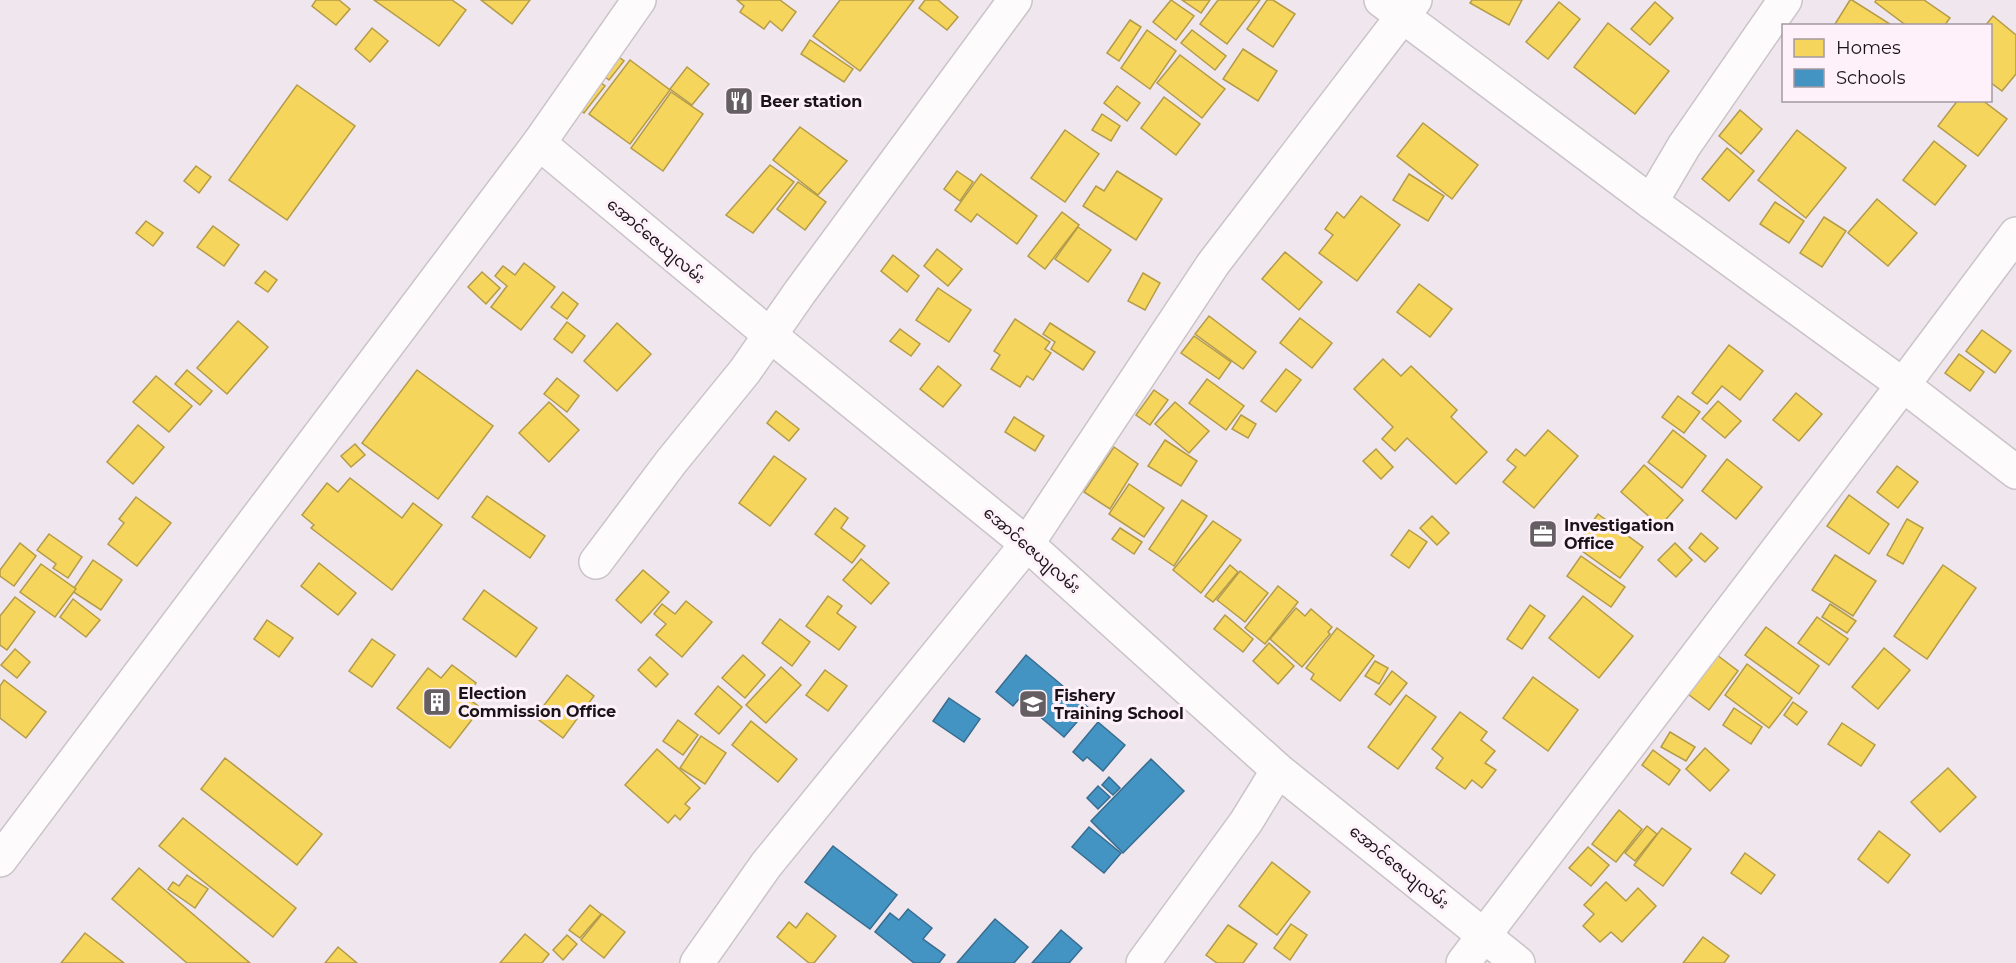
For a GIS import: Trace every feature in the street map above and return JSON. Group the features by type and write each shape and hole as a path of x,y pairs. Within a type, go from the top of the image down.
{"street":[{"path":"0,860 539,143 639,0"},
{"path":"596,562 671,462 745,371 1015,0"},
{"path":"1651,202 1684,146 1785,0"},
{"path":"697,963 766,865 1027,544 1213,264 1400,5 1651,202 1903,385 2016,472"},
{"name":"အောင်ဇေယျလမ်း","path":"539,143 1027,544 1278,770 1518,963"},
{"path":"1463,963 2016,234"},
{"path":"1143,963 1246,822 1278,770"}],"building: Homes":[{"path":"316,0 339,0 350,9 336,25 312,6"},
{"path":"374,0 452,0 466,10 439,46"},
{"path":"481,0 530,0 512,24"},
{"path":"737,0 780,0 796,12 782,31 770,21 764,29 740,12 744,6"},
{"path":"840,0 914,0 860,71 813,36"},
{"path":"925,0 938,0 958,17 947,30 919,8"},
{"path":"1171,0 1194,16 1176,40 1153,22"},
{"path":"1182,0 1210,0 1201,13"},
{"path":"1218,0 1260,0 1227,44 1200,24"},
{"path":"1267,0 1273,0 1295,14 1273,47 1247,29"},
{"path":"1472,0 1522,0 1509,25 1470,3"},
{"path":"1852,0 1890,24 1835,24"},
{"path":"1876,0 1924,0 1950,18 1946,24 1904,24 1875,2"},
{"path":"1559,2 1580,19 1548,59 1526,42"},
{"path":"1655,2 1673,18 1650,45 1631,29"},
{"path":"1993,16 2016,35 2016,74 2002,91 1992,84 1992,24 1987,24"},
{"path":"1130,20 1141,27 1119,61 1107,53"},
{"path":"1608,23 1669,71 1635,114 1574,67"},
{"path":"372,28 388,41 370,62 355,49"},
{"path":"1147,30 1176,51 1150,89 1121,68"},
{"path":"1192,30 1226,56 1215,70 1181,43"},
{"path":"810,40 853,69 844,82 801,54"},
{"path":"1243,49 1277,71 1258,101 1223,79"},
{"path":"612,52 624,61 609,80 598,71"},
{"path":"1180,55 1225,89 1202,118 1157,83"},
{"path":"630,60 670,90 630,144 589,114"},
{"path":"687,67 709,84 692,105 670,89"},
{"path":"593,77 605,86 584,113 573,104"},
{"path":"297,85 355,126 287,220 229,180"},
{"path":"1117,86 1140,103 1127,121 1104,103"},
{"path":"671,92 703,114 663,171 631,148"},
{"path":"1164,97 1200,124 1176,155 1141,128"},
{"path":"1956,102 1985,102 2007,119 1978,156 1938,126"},
{"path":"1740,110 1762,129 1741,154 1719,136"},
{"path":"1102,114 1120,126 1111,141 1092,130"},
{"path":"1423,123 1478,165 1452,199 1397,156"},
{"path":"800,127 847,161 818,195 773,160"},
{"path":"1065,130 1099,154 1065,202 1031,178"},
{"path":"1797,130 1846,168 1806,218 1758,180"},
{"path":"1934,141 1966,166 1935,205 1903,180"},
{"path":"1727,148 1754,171 1729,201 1702,179"},
{"path":"770,165 794,182 753,233 726,215"},
{"path":"196,166 211,177 199,193 184,181"},
{"path":"957,171 973,182 960,201 944,189"},
{"path":"1117,171 1162,199 1136,240 1083,206 1096,186 1104,191"},
{"path":"981,174 1037,216 1017,244 977,214 971,222 955,210"},
{"path":"1409,174 1444,196 1428,221 1393,200"},
{"path":"798,182 826,202 805,230 777,209"},
{"path":"1361,196 1400,225 1357,281 1319,253 1333,235 1325,229 1337,212 1344,218"},
{"path":"1877,199 1917,233 1888,266 1848,233"},
{"path":"1775,202 1804,221 1789,243 1760,224"},
{"path":"1062,212 1079,225 1045,269 1028,256"},
{"path":"1824,217 1846,231 1822,267 1800,253"},
{"path":"146,221 163,233 153,246 136,233"},
{"path":"213,226 239,245 224,266 197,247"},
{"path":"1078,227 1111,250 1088,282 1055,259"},
{"path":"937,249 962,269 948,286 924,266"},
{"path":"1285,252 1322,282 1299,310 1262,279"},
{"path":"893,255 919,276 907,292 881,271"},
{"path":"524,263 555,287 521,330 491,307 507,286 495,276 503,266 515,275"},
{"path":"265,271 277,280 268,292 255,283"},
{"path":"482,272 500,288 486,304 468,287"},
{"path":"1143,273 1160,283 1145,310 1128,301"},
{"path":"1419,284 1452,309 1430,337 1397,312"},
{"path":"938,288 971,310 949,342 916,320"},
{"path":"563,292 578,304 567,319 551,307"},
{"path":"1209,316 1256,352 1243,369 1195,334"},
{"path":"1300,318 1332,343 1312,368 1280,343"},
{"path":"1015,319 1050,342 1045,349 1051,353 1033,380 1027,376 1020,387 991,369 1000,355 994,351"},
{"path":"238,321 268,347 227,394 197,368"},
{"path":"567,322 585,336 572,353 554,339"},
{"path":"617,323 651,354 617,391 584,361"},
{"path":"1050,323 1095,352 1083,370 1051,349 1055,342 1043,334"},
{"path":"900,329 920,344 911,356 890,341"},
{"path":"1982,330 2011,351 1995,373 1966,351"},
{"path":"1194,336 1231,362 1219,379 1181,353"},
{"path":"1729,345 1763,371 1740,400 1722,386 1707,404 1692,393"},
{"path":"1959,354 1984,372 1970,391 1945,373"},
{"path":"1383,359 1401,376 1411,366 1457,410 1451,417 1487,452 1456,484 1407,438 1395,451 1382,439 1393,427 1354,389"},
{"path":"938,366 961,385 943,407 920,389"},
{"path":"1286,369 1301,380 1276,412 1261,401"},
{"path":"187,370 212,391 200,405 175,384"},
{"path":"417,370 493,426 438,499 362,443"},
{"path":"156,376 192,406 169,432 133,402"},
{"path":"557,378 579,396 567,412 544,394"},
{"path":"1207,379 1244,406 1226,430 1189,403"},
{"path":"1154,390 1168,400 1150,425 1136,415"},
{"path":"1796,393 1822,414 1799,441 1773,420"},
{"path":"1678,396 1700,412 1684,433 1662,417"},
{"path":"1718,401 1741,421 1725,438 1702,419"},
{"path":"549,402 579,430 549,462 519,433"},
{"path":"1175,402 1209,431 1189,453 1155,424"},
{"path":"776,411 799,429 789,441 767,423"},
{"path":"1241,415 1256,424 1248,438 1232,429"},
{"path":"1014,417 1044,436 1035,451 1005,432"},
{"path":"138,425 164,447 133,484 107,462"},
{"path":"1548,430 1578,456 1534,508 1503,482 1516,467 1507,460 1516,449 1525,456"},
{"path":"1673,430 1706,456 1682,488 1648,462"},
{"path":"1165,440 1197,461 1181,486 1148,466"},
{"path":"355,444 365,455 351,467 341,456"},
{"path":"1114,447 1138,464 1110,509 1084,492"},
{"path":"1376,449 1393,467 1381,479 1363,461"},
{"path":"774,456 806,479 770,526 739,503"},
{"path":"1727,459 1762,487 1736,519 1702,491"},
{"path":"1644,465 1683,500 1660,526 1621,492"},
{"path":"1897,466 1918,482 1898,508 1877,492"},
{"path":"350,478 402,518 413,503 442,525 392,590 311,528 314,525 302,515 327,483 338,492"},
{"path":"1129,484 1164,508 1144,537 1109,514"},
{"path":"1849,495 1889,524 1869,554 1827,526"},
{"path":"487,496 545,536 530,558 472,517"},
{"path":"136,497 171,523 137,566 108,544 124,523 119,519"},
{"path":"1182,500 1207,516 1174,566 1149,549"},
{"path":"835,508 848,518 841,528 865,546 852,563 815,534"},
{"path":"1598,514 1643,547 1620,578 1575,546"},
{"path":"1432,516 1449,533 1437,545 1420,528"},
{"path":"1907,519 1923,528 1903,564 1887,555"},
{"path":"1213,521 1241,540 1201,593 1173,570"},
{"path":"1120,528 1142,542 1134,554 1112,539"},
{"path":"1409,530 1427,542 1409,568 1391,555"},
{"path":"1701,533 1718,548 1705,562 1689,548"},
{"path":"49,534 82,557 68,578 53,568 56,564 37,550"},
{"path":"20,543 36,556 14,586 0,576 0,570"},
{"path":"1675,543 1692,560 1676,577 1658,560"},
{"path":"1835,555 1876,581 1853,616 1812,590"},
{"path":"1581,556 1625,587 1611,607 1567,576"},
{"path":"861,559 889,583 871,604 843,580"},
{"path":"93,560 122,580 101,610 72,591"},
{"path":"319,563 356,593 338,615 301,586"},
{"path":"41,564 76,589 55,617 20,592"},
{"path":"1230,565 1238,572 1213,602 1205,596"},
{"path":"1943,565 1976,588 1927,659 1894,636"},
{"path":"643,570 669,592 641,623 616,600"},
{"path":"1240,571 1268,593 1245,622 1217,600"},
{"path":"1278,586 1298,602 1265,644 1245,628"},
{"path":"484,590 537,628 516,657 463,619"},
{"path":"828,596 842,606 837,613 856,627 839,650 806,626"},
{"path":"1583,596 1633,636 1599,678 1549,638"},
{"path":"15,597 35,612 7,650 0,645 0,616"},
{"path":"73,599 100,620 86,637 60,617"},
{"path":"686,601 712,622 682,657 656,635 666,624 654,614 662,604 675,614"},
{"path":"1830,604 1856,621 1847,633 1822,617"},
{"path":"1530,605 1545,616 1522,649 1507,639"},
{"path":"1296,608 1305,616 1311,609 1332,627 1328,632 1330,634 1302,667 1270,639"},
{"path":"1225,615 1253,639 1243,652 1214,629"},
{"path":"1817,617 1848,639 1829,665 1798,643"},
{"path":"780,619 810,642 792,666 762,643"},
{"path":"267,620 293,638 279,657 254,639"},
{"path":"1766,627 1819,666 1799,694 1745,655"},
{"path":"1337,628 1374,656 1340,701 1311,679 1314,674 1306,668"},
{"path":"372,639 395,655 372,687 349,671"},
{"path":"1269,643 1294,666 1278,684 1253,661"},
{"path":"1884,648 1910,670 1878,709 1852,687"},
{"path":"15,649 30,662 17,678 1,665"},
{"path":"743,655 765,675 745,698 722,678"},
{"path":"1717,655 1738,671 1709,710 1688,694"},
{"path":"650,657 668,674 656,687 638,670"},
{"path":"1375,661 1388,668 1379,684 1365,676"},
{"path":"1747,664 1792,698 1769,728 1725,695"},
{"name":"Election Commission Office","path":"452,665 476,683 466,697 481,708 450,748 397,708 428,668 441,678"},
{"path":"781,667 801,685 766,723 746,705"},
{"path":"825,670 847,686 828,711 806,695"},
{"path":"1392,671 1407,683 1390,705 1375,694"},
{"path":"567,675 594,696 563,738 535,717"},
{"path":"1533,677 1578,710 1548,751 1503,718"},
{"path":"4,680 46,712 26,738 0,718 0,686"},
{"path":"718,686 742,707 719,734 695,714"},
{"path":"1406,695 1436,717 1398,769 1368,747"},
{"path":"1793,702 1807,712 1797,725 1784,715"},
{"path":"1734,708 1762,727 1751,744 1723,725"},
{"path":"1460,712 1487,732 1481,740 1495,751 1485,763 1496,770 1482,788 1472,780 1465,789 1436,768 1443,758 1432,749"},
{"path":"678,720 698,735 683,755 663,741"},
{"path":"751,721 797,759 778,782 732,745"},
{"path":"1842,723 1875,745 1861,766 1828,744"},
{"path":"1670,732 1695,747 1686,761 1661,747"},
{"path":"701,736 726,753 705,784 680,768"},
{"path":"1705,748 1729,770 1710,791 1686,769"},
{"path":"657,749 700,788 685,804 690,808 680,820 675,815 668,823 625,785"},
{"path":"1653,750 1680,770 1669,785 1642,765"},
{"path":"225,758 322,834 297,865 201,789"},
{"path":"1948,768 1976,797 1940,832 1911,802"},
{"path":"1619,810 1642,829 1616,862 1592,844"},
{"path":"183,818 296,908 273,937 159,846"},
{"path":"1647,826 1657,834 1635,861 1625,853"},
{"path":"1662,828 1691,849 1663,886 1634,865"},
{"path":"1879,831 1910,855 1888,883 1858,859"},
{"path":"1588,847 1609,865 1591,886 1569,868"},
{"path":"1745,853 1775,875 1761,894 1731,873"},
{"path":"1272,862 1310,892 1277,935 1239,906"},
{"path":"139,868 250,963 187,963 112,899"},
{"path":"187,875 208,889 195,908 168,889 173,882 179,886"},
{"path":"1606,882 1626,901 1638,888 1656,906 1622,942 1611,932 1600,942 1583,926 1594,914 1584,905"},
{"path":"590,905 601,914 580,938 569,930"},
{"path":"807,913 836,936 814,963 809,963 777,937 789,922 796,928"},
{"path":"602,914 625,932 604,958 581,940"},
{"path":"1291,924 1307,935 1290,960 1274,948"},
{"path":"1228,925 1257,944 1243,963 1217,963 1206,955"},
{"path":"85,933 124,963 61,963"},
{"path":"525,934 549,954 542,963 500,963"},
{"path":"567,935 577,944 563,960 553,950"},
{"path":"1703,937 1729,956 1724,963 1683,963"},
{"path":"338,947 357,963 325,963"}],"building: Schools":[{"path":"1026,655 1089,708 1064,737 1019,699 1013,706 996,692"},
{"path":"949,698 980,719 964,742 933,721"},
{"path":"1098,722 1125,745 1103,771 1087,757 1083,761 1073,752"},
{"path":"1151,759 1184,791 1123,853 1091,821"},
{"path":"1109,777 1120,788 1113,795 1102,785"},
{"path":"1098,786 1110,797 1098,809 1087,798"},
{"path":"1089,827 1121,853 1104,873 1072,847"},
{"path":"833,846 897,895 870,929 805,882"},
{"path":"908,909 932,928 923,939 945,955 939,963 914,963 875,932 890,913 899,920"},
{"path":"995,919 1028,947 1014,963 957,963"},
{"path":"1061,930 1082,948 1069,963 1032,963"}],"place":[{"name":"Beer station","path":"739,101"},
{"name":"Investigation Office","path":"1543,534"},
{"name":"Election Commission Office","path":"437,702"},
{"name":"Fishery Training School","path":"1033,704"}]}
